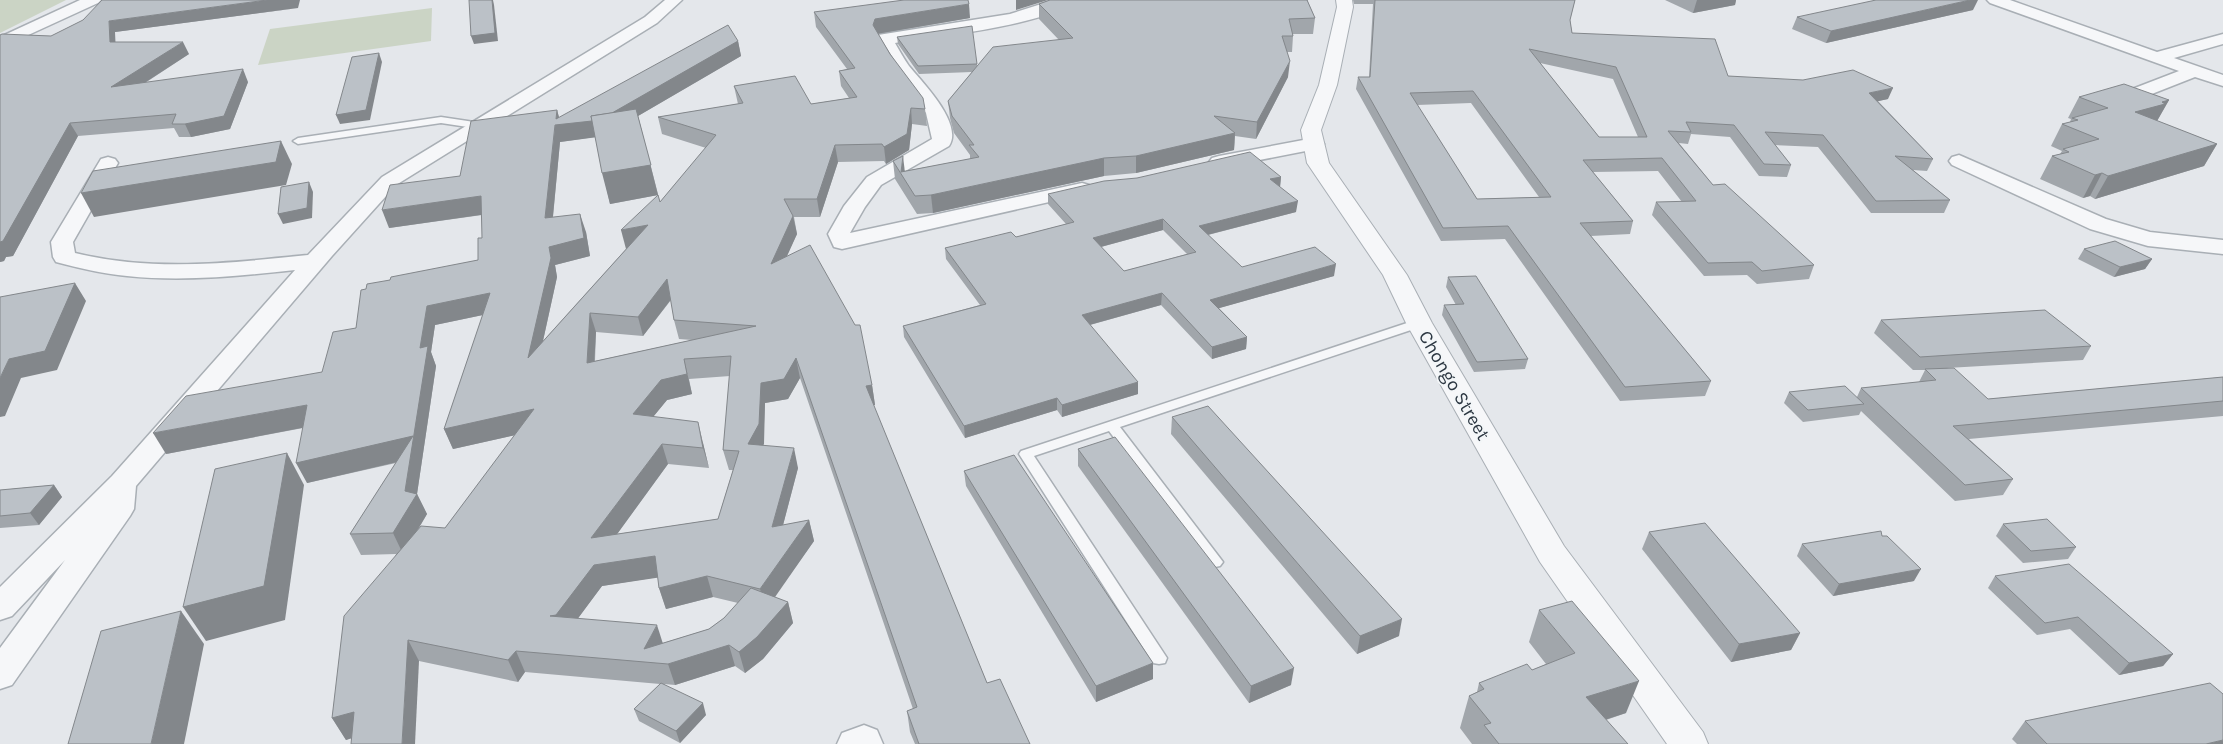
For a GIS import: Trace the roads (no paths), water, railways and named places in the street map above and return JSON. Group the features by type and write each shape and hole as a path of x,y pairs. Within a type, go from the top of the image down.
{"street":[{"path":"0,43 93,0"},
{"path":"0,607 122,482 315,261 389,181 651,20 674,0"},
{"path":"1065,0 1055,8 1012,19 884,39 905,72 926,97 938,117 942,130 942,142 874,181 855,206 839,234 842,242 1104,184"},
{"name":"Chongo Street","path":"1344,0 1345,6 1328,85 1311,130 1318,163 1395,275 1419,323 1552,554 1689,744"},
{"path":"1994,0 2223,81"},
{"path":"2157,58 2223,39"},
{"path":"2133,95 2195,71"},
{"path":"1201,166 1314,144"},
{"path":"1959,161 2098,224 2148,239 2223,247"},
{"path":"108,163 62,242 64,257 91,265 156,273 220,270 315,261"},
{"path":"0,675 119,509 122,482"},
{"path":"855,744 864,741 864,744"}],"lane":[{"path":"298,141 442,120 481,126"},
{"path":"1159,658 1026,454 1419,323"},
{"path":"1198,397 1211,411"},
{"path":"1112,426 1215,562"}]}
